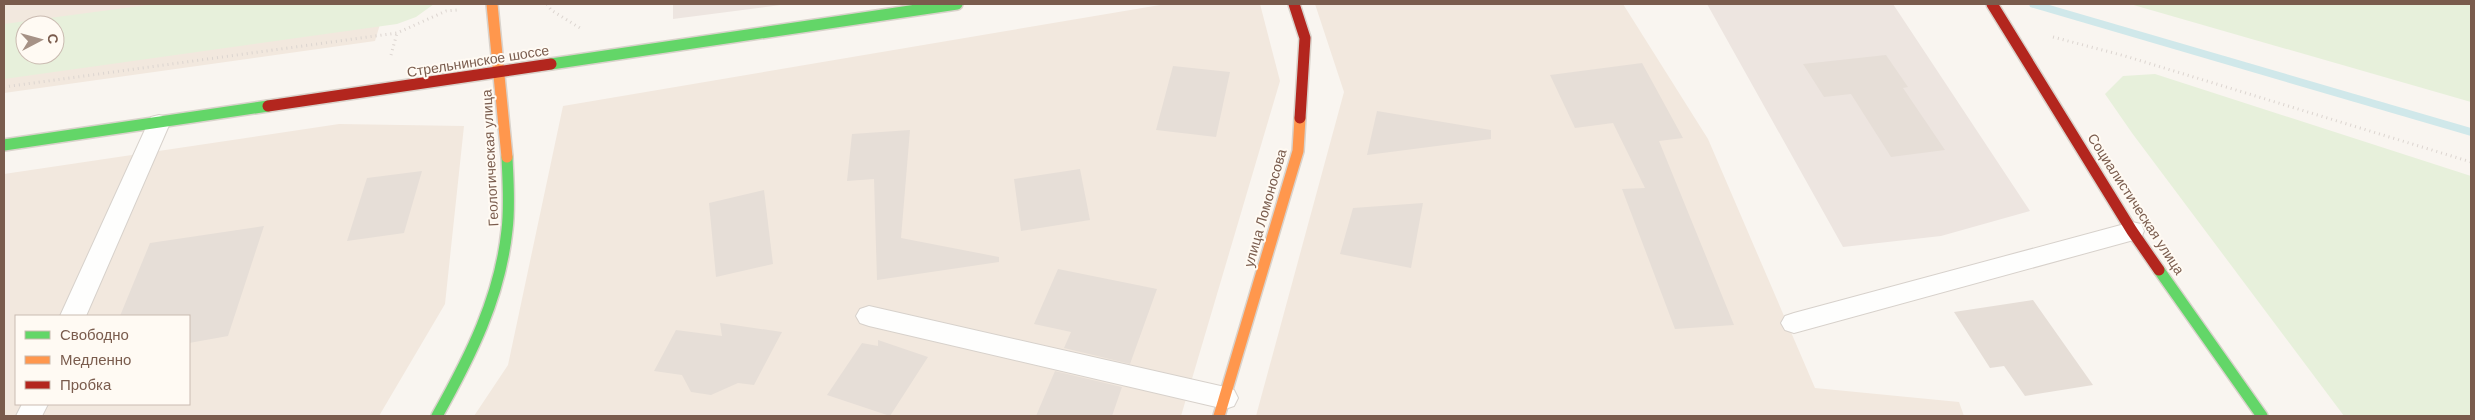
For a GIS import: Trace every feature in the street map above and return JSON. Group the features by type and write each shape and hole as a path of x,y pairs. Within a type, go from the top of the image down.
{"street":[{"name":"Геологическая улица","path":"437,416 469,362 490,312 504,267 509,229 509,193 500,73 492,4"},
{"name":"Стрельнинское шоссе","path":"4,145 957,4"},
{"name":"улица Ломоносова","path":"1222,407 1298,151 1306,38 1294,4"},
{"name":"Социалистическая улица","path":"1992,4 2132,231 2262,416"}],"lane":[{"path":"73,315 159,123"},
{"path":"1794,323 2132,231"},
{"path":"869,316 1222,407"}],"path":[{"path":"4,87 397,34 446,12 460,10"},
{"path":"2005,25 2126,56 2471,162"},
{"path":"390,61 397,34"}],"shaded area":[{"path":"4,4 386,4 375,41 4,93"},
{"path":"673,4 788,4 673,19"},
{"path":"1166,4 1260,4 1280,81 1181,416 474,416 508,365 563,106"},
{"path":"1315,4 1623,4 1708,139 1815,388 1959,402 1964,416 1256,416 1344,92"},
{"path":"1707,4 1893,4 2030,211 1941,236 1843,247"},
{"path":"339,124 464,126 445,304 379,416 4,416 4,174"}],"green space":[{"path":"155,4 434,4 416,17 397,24 4,79 4,24 15,23 15,65 65,65 65,16"},
{"path":"2130,4 2471,4 2471,102"},
{"path":"2155,74 2471,176 2471,416 2344,416 2132,133 2105,94 2123,76"}],"building":[{"path":"1886,55 1908,87 1903,88 1945,150 1891,157 1851,94 1824,97 1803,64"},
{"path":"1642,63 1683,138 1659,141 1734,325 1675,329 1622,189 1645,188 1613,123 1575,128 1550,75"},
{"path":"1173,66 1230,72 1216,137 1156,130"},
{"path":"1377,111 1491,130 1491,139 1367,155"},
{"path":"910,130 901,238 999,257 999,262 877,280 874,179 847,181 852,134"},
{"path":"1080,169 1090,220 1021,231 1014,179"},
{"path":"422,171 404,233 347,241 367,178"},
{"path":"764,190 773,264 716,277 709,203"},
{"path":"1423,203 1411,268 1340,254 1353,208"},
{"path":"264,226 228,336 190,343 190,315 120,315 150,243"},
{"path":"1058,269 1157,289 1130,364 1064,348 1071,332 1034,324"},
{"path":"2033,300 2093,385 2025,396 2004,366 1990,368 1954,312"},
{"path":"720,323 782,332 754,385 738,383 711,395 691,392 682,375 654,371 676,330 722,336"},
{"path":"878,340 928,357 890,416 827,395 862,343 878,346"},
{"path":"1055,371 1122,387 1112,416 1036,416"}],"waterway":[{"path":"2034,4 2471,132"}],"traffic: fast":[{"path":"551,64 957,4"},
{"path":"4,145 268,106"},
{"path":"437,416 471,353 495,292 503,262 507,229 509,195 507,157"},
{"path":"2159,270 2262,416"}],"traffic: slow":[{"path":"492,4 507,157"},
{"path":"1219,416 1298,151 1300,118"}],"traffic: jam":[{"path":"1294,4 1305,38 1300,118"},
{"path":"1992,4 2132,231 2159,270"},
{"path":"268,106 551,64"}]}
